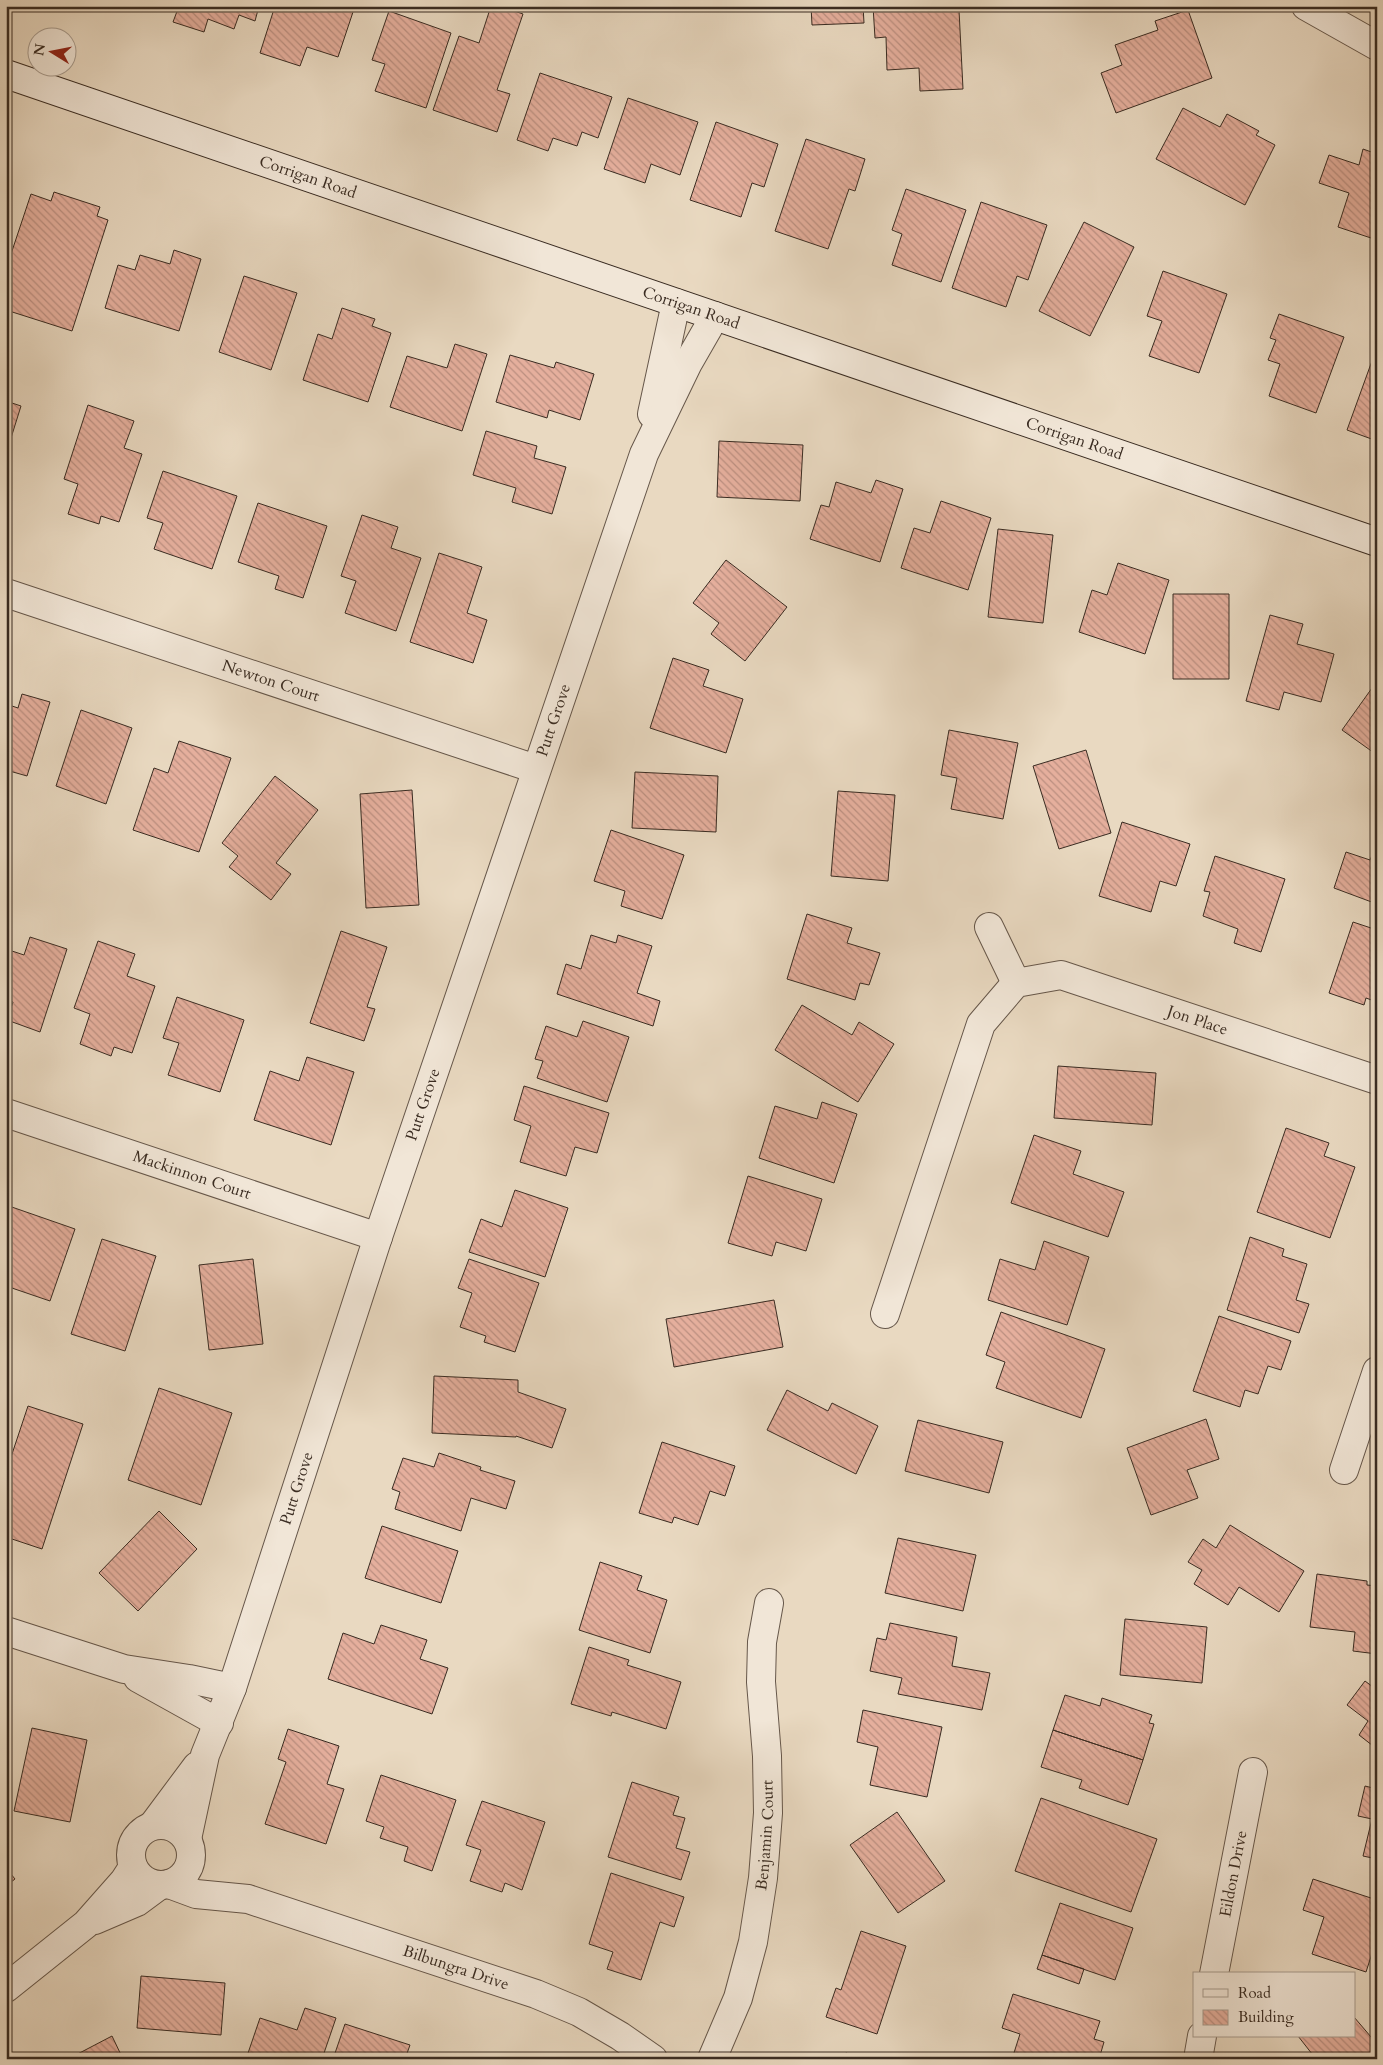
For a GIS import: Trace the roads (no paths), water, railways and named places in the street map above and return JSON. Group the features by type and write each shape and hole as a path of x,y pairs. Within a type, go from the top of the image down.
{"street":[{"path":"1306,6 1377,46"},
{"name":"Corrigan Road","path":"6,74 1377,542"},
{"name":"Putt Grove","path":"644,454 676,304"},
{"name":"Putt Grove","path":"154,1825 205,1755 232,1688 378,1237 644,454 688,362 714,316"},
{"name":"Newton Court","path":"6,593 536,769"},
{"path":"885,1314 981,1024 1016,984 988,926"},
{"name":"Jon Place","path":"1016,984 1061,975 1377,1080"},
{"name":"Mackinnon Court","path":"6,1114 378,1237"},
{"path":"1344,1470 1377,1370"},
{"name":"Benjamin Court","path":"712,2059 738,1998 753,1942 763,1878 768,1813 767,1756 760,1682 762,1642 769,1603"},
{"path":"6,1631 124,1670 189,1679 232,1688"},
{"path":"124,1670 219,1723"},
{"name":"Putt Grove","path":"188,1852 205,1755"},
{"name":"Eildon Drive","path":"1214,1972 1253,1772"},
{"path":"86,1924 137,1902 165,1884 178,1880 188,1852 181,1832 163,1824 154,1825 138,1834 134,1841 131,1858 133,1867 144,1880 165,1884"},
{"name":"Bilbungra Drive","path":"188,1852 248,1899"},
{"path":"6,1988 86,1924 124,1881 133,1867"},
{"name":"Bilbungra Drive","path":"165,1884 196,1894 248,1899 536,1994 580,2012 653,2059"},
{"path":"1198,2059 1202,2038"}]}
